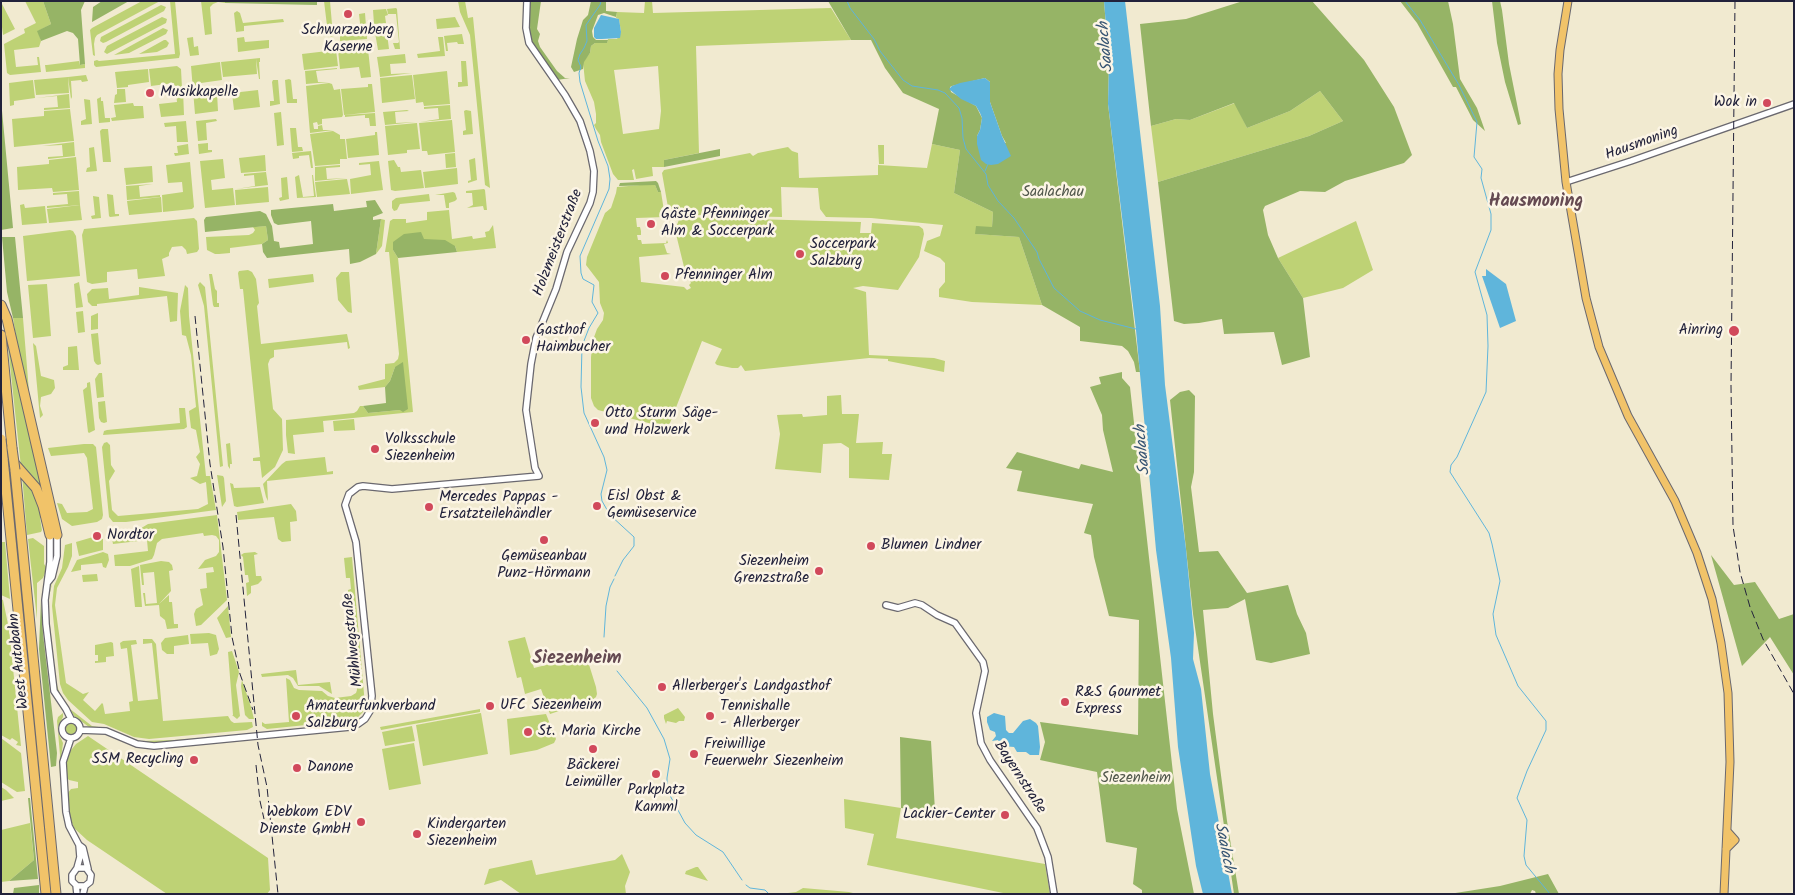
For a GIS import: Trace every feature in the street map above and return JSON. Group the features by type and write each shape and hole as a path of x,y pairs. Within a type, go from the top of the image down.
{"highway":[{"path":"1,305 7,319 54,535"},
{"name":"West Autobahn","path":"1,335 56,894"},
{"name":"West Autobahn","path":"1,439 46,894"},
{"path":"2,454 27,476 36,488 54,535"}],"main road":[{"path":"1568,1 1558,74 1559,109 1566,182 1583,281 1598,348 1628,416 1674,502 1697,553 1717,620 1729,706 1730,762 1727,831 1735,840 1726,849 1724,894"}],"street":[{"name":"Holzmeisterstraße","path":"527,1 526,28 529,42 580,121 594,171 593,192 590,203 567,252 556,289 536,338 531,364 526,410 535,468 539,476"},
{"name":"Hausmoning","path":"1566,182 1600,172 1794,104"},
{"name":"Mühlwegstraße","path":"80,730 106,731 137,744 154,746 350,727 358,724 370,711 372,696 356,542 345,505 348,494 363,486 392,489 539,476"},
{"path":"54,535 56,564 52,577 48,582 45,608 53,687 70,720 79,724 80,730 76,736 71,738 65,736 62,730 63,724 70,720"},
{"name":"Bayernstraße","path":"886,605 898,608 914,603 922,605 937,615 955,623 983,662 985,671 976,713 982,743 990,760 1038,828 1048,857 1054,894"},
{"path":"71,738 63,762 63,792 67,819 79,845 80,857 77,868 72,875 72,881 81,887 85,886"},
{"path":"79,845 83,848 91,878 85,886 83,894"},
{"path":"77,868 88,869"},
{"path":"76,885 77,894"}],"green space":[{"path":"25,1 43,1 51,24 38,31 41,41 39,47 14,50 16,67 38,65 37,57 39,57 41,72 10,75 7,73 4,44 25,33 24,29 36,23"},
{"path":"43,1 85,1 81,10 85,64 80,65 78,39 73,33 67,31 41,41 37,31 51,24"},
{"path":"102,1 129,1 92,22 93,7"},
{"path":"142,1 160,1 97,35 94,44 95,56 93,55 90,30"},
{"path":"170,1 175,1 179,58 96,67 94,65 94,61 97,60 175,54"},
{"path":"201,1 225,1 225,3 218,2 210,7 212,34 205,35"},
{"path":"225,1 317,1 317,5 225,3"},
{"path":"324,1 330,1 333,36 331,37 328,34"},
{"path":"458,1 465,1 468,18 473,17 490,188 485,185 470,35 460,12"},
{"path":"530,1 541,1 537,29 540,34 538,41 540,47 557,71 565,78 570,78 557,80 535,51 528,32"},
{"path":"591,1 606,1 606,11 617,12 616,17 604,13 598,15 592,31 593,37 596,40 608,40 607,43 595,43 591,46 583,69 574,72 571,67 577,39 583,20 588,15"},
{"path":"645,1 652,1 653,13 831,8 851,40 696,46 699,153 664,160 664,167 652,167 653,176 636,179 634,169 632,170 634,180 618,180 613,174 600,135 594,125 596,123 596,114 594,102 585,81 583,62 590,53 591,46 595,43 607,43 608,39 617,39 621,32 619,19 616,18 617,12 644,13","holes":["658,66 661,111 659,129 623,134 614,70"]},
{"name":"Saalachau","path":"828,1 1104,1 1109,63 1108,104 1140,372 1136,372 1134,362 1128,351 1122,346 1080,341 1080,327 1042,305 1019,237 975,234 976,226 992,227 993,212 954,193 960,150 932,144 939,109 903,93 885,68 871,40 851,40","holes":["985,78 990,82 990,102 1006,143 977,136 982,118 976,106 951,92 950,87"]},
{"path":"1243,1 1312,1 1364,60 1394,107 1412,155 1404,163 1345,181 1325,192 1300,191 1265,206 1263,210 1268,235 1278,258 1303,298 1310,357 1282,365 1274,332 1224,334 1222,319 1184,324 1174,321 1158,182 1309,136 1343,121 1320,91 1290,111 1247,128 1234,103 1190,120 1176,119 1151,126 1140,24 1186,19"},
{"path":"1400,1 1448,1 1460,79 1477,108 1485,131 1473,120 1456,87 1453,87 1417,23"},
{"path":"1492,1 1500,1 1502,10 1509,64 1521,124 1518,125 1505,82 1497,43"},
{"path":"1,2 15,29 3,35 1,19"},
{"path":"161,5 166,7 164,11 106,42 100,41 101,37"},
{"path":"396,8 400,49 395,49 393,43 399,42 396,14 388,14 387,9"},
{"path":"386,9 388,15 385,16 386,23 374,24 373,10"},
{"path":"237,11 240,13 243,23 283,19 284,22 244,26 244,31 236,32 234,13"},
{"path":"365,13 367,39 340,41 340,35 361,32 359,14"},
{"path":"162,17 167,19 166,23 107,54 104,52 107,46"},
{"path":"455,17 460,27 437,29 436,19"},
{"path":"386,26 389,49 378,50 374,27"},
{"path":"163,28 168,30 166,34 129,53 114,55"},
{"path":"462,34 464,44 458,44 457,42 447,43 448,51 446,51 444,36"},
{"path":"193,37 194,47 198,46 199,55 190,56 187,38"},
{"path":"244,37 245,42 269,40 269,48 238,52 237,38"},
{"path":"438,37 443,37 445,56 418,58 417,54 440,51"},
{"path":"164,40 169,43 167,47 157,52 139,54"},
{"path":"361,48 361,50 368,49 371,77 361,78 359,67 340,69 338,50"},
{"path":"336,50 338,66 304,70 302,54"},
{"path":"405,54 406,63 390,64 391,74 412,73 380,77 377,57"},
{"path":"260,58 260,79 256,59 257,74 223,77 221,62"},
{"path":"79,61 80,65 85,64 85,68 46,72 45,65"},
{"path":"461,61 466,61 468,86 458,87 458,82 462,82"},
{"path":"220,62 222,80 201,83 203,94 217,93 218,111 195,114 191,66"},
{"path":"177,66 181,69 182,88 175,89 174,83 151,86 149,69"},
{"path":"337,68 316,71 318,82 329,82 306,84 305,71"},
{"path":"148,69 149,82 117,88 115,72"},
{"path":"447,71 450,104 424,106 423,102 416,103 413,75"},
{"path":"86,75 88,81 71,81 71,99 68,77"},
{"path":"412,75 415,99 382,103 380,78"},
{"path":"68,77 69,93 36,95 34,80"},
{"path":"33,80 35,98 14,101 14,105 10,106 9,83"},
{"path":"273,80 278,80 280,104 270,106 270,101 274,101"},
{"path":"285,80 291,80 293,99 297,99 297,103 287,103"},
{"path":"332,84 334,90 340,89 343,115 342,117 322,119 322,124 313,123 314,129 318,129 318,126 322,125 323,130 333,130 310,133 306,86"},
{"path":"368,84 372,84 375,112 344,115 341,89 368,87"},
{"path":"117,89 125,89 126,102 114,103"},
{"path":"183,90 184,115 161,117 159,104 177,102 176,91"},
{"path":"258,90 260,107 234,110 232,93"},
{"path":"1320,91 1343,121 1309,136 1158,182 1151,126 1176,119 1190,120 1235,103 1247,128 1290,111"},
{"path":"69,94 70,108 44,110 44,108 58,107 57,96 36,98"},
{"path":"101,97 105,118 110,118 110,122 99,123 97,99"},
{"path":"84,99 90,100 92,124 81,125 81,121 86,119"},
{"path":"1,100 13,228 1,230"},
{"path":"133,103 134,106 143,106 144,118 112,121 111,118 116,117 114,105"},
{"path":"450,105 451,119 420,122 439,119 438,108 424,109 424,107"},
{"path":"70,109 74,141 14,147 12,119 44,116 44,111"},
{"path":"409,111 395,112 396,123 416,122 385,125 383,112"},
{"path":"464,111 471,111 473,134 463,135 463,131 466,130"},
{"path":"281,112 284,145 277,146 274,113"},
{"path":"375,113 376,126 370,126 369,118 365,118 365,115 345,117 345,115"},
{"path":"216,119 217,121 206,123 207,140 198,141 196,121"},
{"path":"452,120 455,152 428,155 427,151 422,151 419,123"},
{"path":"186,121 188,142 177,142 176,126 165,127 164,123"},
{"path":"417,123 420,149 407,150 407,153 388,155 385,126"},
{"path":"290,128 296,128 298,147 302,147 303,151 292,152"},
{"path":"108,129 111,162 103,162 100,131"},
{"path":"333,131 340,135 340,139 345,139 347,159 340,159 340,164 315,166 310,134"},
{"path":"375,132 377,132 379,155 348,158 346,139 375,135"},
{"path":"74,142 75,156 48,159 48,157 63,156 62,145 42,146"},
{"path":"208,143 208,150 212,150 212,152 199,154 198,144"},
{"path":"188,144 189,154 175,156 174,153 178,153 177,146"},
{"path":"932,144 960,150 954,193 993,212 992,227 976,234 1019,237 1042,305 972,302 939,297 939,289 945,282 945,263 940,258 924,251 927,241 940,236 943,225 871,218 826,217 820,209 818,188 781,187 782,217 669,213 662,173 664,170 750,153 753,156 758,153 788,147 798,153 799,178 878,175 878,165 927,168"},
{"path":"878,145 884,145 884,164 879,164"},
{"path":"94,147 97,171 86,172 87,168 90,167 89,148"},
{"path":"720,149 720,156 664,167 664,160"},
{"path":"311,151 313,168 311,168 309,155 293,159 292,153"},
{"path":"455,153 456,167 446,168 445,154"},
{"path":"265,155 266,171 241,173 239,158"},
{"path":"76,157 79,190 53,192 52,188 18,190 17,167 49,164 49,160"},
{"path":"475,158 477,180 468,183 471,180 469,160"},
{"path":"223,159 225,178 211,180 212,190 233,188 235,205 205,208 200,161"},
{"path":"394,160 398,167 400,167 401,172 421,170 424,188 391,190 388,161"},
{"path":"379,161 383,190 351,194 350,179 371,175 370,164 359,165 359,163"},
{"path":"190,162 194,207 192,209 163,212 162,195 183,192 182,182 168,183 166,165"},
{"path":"340,165 340,167 326,168 327,179 347,178 315,181 315,167"},
{"path":"152,166 153,182 126,185 124,168"},
{"path":"457,168 458,184 425,188 423,172"},
{"path":"266,172 268,185 236,189 255,186 254,175 244,176 244,174"},
{"path":"299,175 303,197 314,196 313,175 316,197 297,198 295,177"},
{"path":"287,177 289,199 280,201 279,198 282,197 281,178"},
{"path":"347,179 350,194 317,197 315,182"},
{"path":"656,181 661,192 658,192 655,185 619,186 620,183"},
{"path":"153,184 139,186 140,197 160,195 160,197 127,200 126,186"},
{"path":"652,184 655,185 658,192 661,192 665,217 636,218 637,227 640,227 641,235 637,235 638,240 641,240 642,244 666,243 667,240 668,243 664,244 667,253 671,254 639,257 641,282 684,287 687,290 691,288 689,285 691,283 685,271 675,230 680,217 861,222 860,233 871,233 872,223 919,226 923,229 924,234 919,257 898,290 863,286 853,288 866,292 869,355 934,358 945,361 944,372 888,361 888,359 869,358 745,371 741,365 738,368 732,368 717,365 715,363 722,349 702,341 668,428 598,410 591,398 591,357 593,340 603,320 604,313 600,303 599,282 586,265 587,257 605,213 611,208 617,187"},
{"path":"268,187 269,202 236,205 235,190"},
{"path":"484,189 487,210 484,210 483,206 467,208 473,205 472,193 466,193 466,191"},
{"path":"79,191 80,205 47,208 47,206 68,204 67,194 53,195 53,193"},
{"path":"453,192 457,199 449,203 449,208 446,208 444,195 435,195"},
{"path":"107,194 113,195 115,214 119,214 119,216 109,216"},
{"path":"429,194 430,201 400,204 397,210 394,211 392,208 392,201 396,198"},
{"path":"93,196 99,197 101,218 92,219 91,216 95,215"},
{"path":"161,197 162,212 129,215 127,201"},
{"path":"375,200 383,213 373,217 373,220 381,219 376,254 360,262 350,264 349,249 267,258 263,252 262,244 268,240 266,226 205,232 204,220 206,217 260,211 266,214 272,226 274,241 279,242 280,248 313,244 311,221 278,225 274,223 271,210 333,204 334,211 367,207 366,201"},
{"path":"24,204 25,208 45,206 47,223 22,225 20,205"},
{"path":"80,205 82,220 49,223 47,209"},
{"path":"449,210 452,239 472,236 473,239 486,237 485,232 489,231 493,225 496,248 457,252 455,246 393,250 398,258 413,412 323,421 324,432 293,435 295,454 288,453 286,420 354,413 360,406 363,406 368,413 400,410 395,367 390,381 385,387 359,390 358,386 385,379 385,364 394,363 398,359 399,354 389,252 385,252 390,221 393,219 406,219 406,223 427,220 427,212"},
{"path":"194,218 197,221 199,249 197,252 187,254 182,246 172,247 169,256 162,259 165,276 138,279 137,269 107,272 107,282 92,284 87,282 82,235 84,229"},
{"path":"381,219 385,220 382,246 376,254"},
{"path":"1356,221 1373,270 1343,288 1303,298 1278,258"},
{"path":"266,226 268,240 262,244 230,248 230,253 215,254 207,250 206,237 249,235 255,230 253,227"},
{"path":"70,230 76,236 80,276 27,281 23,236"},
{"path":"421,232 424,239 445,240 455,246 457,252 398,258 393,250 393,242 404,234"},
{"path":"2,237 15,237 23,318 13,318 7,292"},
{"path":"248,270 252,272 256,279 261,344 347,334 350,348 348,349 347,342 274,350 274,357 270,359 268,364 273,409 282,419 283,450 275,467 262,478 260,461 253,461 253,458 260,457 243,289 240,289 238,273 239,271"},
{"path":"341,272 349,272 352,313 348,312 338,300 336,278"},
{"path":"209,274 212,274 219,307 214,307 213,305"},
{"path":"313,274 314,282 269,288 268,279"},
{"path":"79,282 83,307 76,308 74,284"},
{"path":"200,282 205,287 223,466 220,467 204,306 198,285"},
{"path":"47,284 51,336 33,338 28,285"},
{"path":"185,285 188,288 189,316 206,476 210,476 216,510 126,522 113,522 109,517 102,447 107,442 110,445 111,465 115,471 109,481 112,510 118,516 198,509 208,504 206,482 200,484 190,478 197,476 200,464 196,457 200,452 196,430 191,428 189,411 196,407 191,355 186,336 182,335 180,311"},
{"path":"139,287 178,293 177,321 170,322 167,296 97,304 97,306 92,306 88,302 87,294 92,289 108,288 109,299 139,295"},
{"path":"83,311 85,332 78,333 76,312"},
{"path":"98,313 98,329 91,330 91,316"},
{"path":"13,318 23,318 30,404 17,343"},
{"path":"98,333 101,364 98,365 94,361 91,334"},
{"path":"7,337 53,526 21,467"},
{"path":"33,343 36,346 41,376 54,380 55,388 51,394 41,397 40,406 43,415 40,418"},
{"path":"77,346 79,370 63,370 63,367 68,365 68,347"},
{"path":"403,362 408,409 403,412 400,410 368,413 363,406 386,403 385,387 390,381 395,367"},
{"name":"Siezenheim","path":"1122,372 1122,378 1130,387 1177,809 1194,894 1142,894 1142,890 1133,884 1137,848 1106,842 1097,772 1040,760 1045,742 1040,722 1138,735 1139,620 1109,616 1094,557 1091,535 1084,533 1093,504 1017,491 1022,471 1006,468 1017,452 1079,469 1081,464 1113,472 1103,430 1102,415 1090,387 1101,384 1099,377"},
{"path":"99,373 102,373 104,397 97,398 95,379"},
{"path":"90,382 95,430 89,433 83,390 87,387 87,383"},
{"path":"1189,390 1195,396 1194,472 1191,487 1199,552 1218,551 1247,593 1288,585 1297,614 1306,633 1310,654 1271,663 1256,660 1245,599 1228,608 1203,610 1213,714 1239,894 1234,894 1193,614 1170,400 1180,392"},
{"path":"841,395 842,414 859,414 856,443 883,442 882,454 892,454 889,480 849,478 849,448 841,443 823,444 821,473 775,469 780,434 777,415 802,414 803,417 827,415 827,396"},
{"path":"105,401 107,422 104,423 99,418 98,402"},
{"path":"179,408 185,408 187,427 184,429 103,435 104,431 107,430 180,423"},
{"path":"354,419 355,430 334,431 333,421"},
{"path":"230,443 232,464 230,464 230,469 228,466 226,444"},
{"path":"93,444 96,447 103,515 102,519 97,522 72,526 62,519 57,503 62,504 67,513 87,512 93,509 87,458 84,453 51,456 48,448"},
{"path":"325,457 327,472 333,471 333,474 267,481 268,501 263,484 282,464 286,461"},
{"path":"22,475 32,486 42,518 40,518 41,532 27,535"},
{"path":"217,475 224,478 226,501 222,507"},
{"path":"230,483 233,484 234,488 260,487 264,503 234,506"},
{"path":"291,504 296,511 297,521 290,522 291,541 282,542 278,539 274,517 238,520 237,512"},
{"path":"217,515 227,600 201,625 196,626 194,614 196,609 203,605 200,589 207,588 206,573 214,572 213,567 198,569 205,560 216,556 219,552 219,540 216,536 204,536 203,533 162,539 157,543 152,559 130,566 115,566 114,555 148,551 147,540 113,544 111,533 114,529 124,531 138,530 148,524"},
{"path":"93,537 94,540 103,539 103,550 79,556 76,542"},
{"path":"33,538 44,546 44,564 47,568 43,578 37,583 37,619 28,539"},
{"path":"1,542 5,542 10,599 1,595"},
{"path":"72,543 72,556 57,588 55,605 66,683 83,694 89,692 83,700 95,711 102,703 105,714 130,711 129,702 133,701 127,648 121,649 120,643 136,640 137,644 131,645 138,701 158,699 152,643 143,644 143,639 152,639 156,644 163,721 228,716 234,723 252,722 253,727 247,730 149,739 134,737 104,724 92,722 68,700 60,684 52,606 54,586 62,568 65,545"},
{"path":"103,552 108,554 109,560 106,568 103,567 102,563 81,565 81,570 71,572 77,560"},
{"path":"255,552 258,554 254,555 256,576 261,576 262,580 258,584 251,586 251,593 247,596 246,583 249,582 248,575 245,575 243,557 241,555"},
{"path":"1711,555 1734,585 1755,582 1779,619 1794,614 1794,675 1770,637 1742,666"},
{"path":"352,557 365,705 363,712 358,717 345,721 267,729 262,726 262,722 265,724 289,722 286,678 290,680 294,688 322,691 328,696 335,698 351,696 356,693 348,590 351,589 350,578 346,578 344,558"},
{"path":"161,561 169,562 173,570 169,571 171,591 159,604 169,595 169,602 172,602 174,624 178,624 178,628 167,629 165,620 160,616 159,605 145,606 143,593 145,593 146,604 157,603 154,572 143,573 144,585 142,585 140,565"},
{"path":"139,566 142,607 135,607 131,569"},
{"path":"56,569 49,596 49,616 56,682 60,694 56,686 49,625 48,597"},
{"path":"97,574 98,581 83,582 82,575"},
{"path":"1,599 3,600 9,629 21,746 16,745 18,742 12,738 10,740 1,735"},
{"path":"41,599 43,634 57,753 56,766 51,767 39,649"},
{"path":"228,606 231,637 226,638 217,618"},
{"path":"209,633 216,635 219,649 217,654 210,656 208,643 191,644 190,634"},
{"path":"188,635 189,644 174,646 174,654 167,654 162,650 161,643 165,638"},
{"path":"525,637 534,668 586,655 596,687 596,697 550,714 541,689 525,694 521,677 517,678 508,641"},
{"path":"113,643 114,656 106,657 106,662 95,663 95,661 98,661 98,655 95,655 95,645"},
{"path":"232,651 239,672 236,685 240,716 237,719 232,715 228,652"},
{"path":"296,670 298,685 330,682 332,694 319,686 298,686 293,678 288,675 262,677 261,674"},
{"path":"242,680 254,719 249,719 245,715 241,686"},
{"path":"678,708 685,717 684,721 676,723 667,721 666,724 664,715"},
{"path":"70,709 92,726 105,728 140,741 253,734 148,743 137,742 104,729 89,727 74,716"},
{"path":"480,709 480,712 381,730 380,727"},
{"path":"63,713 58,727 63,743 59,774 60,755 57,721 58,717"},
{"path":"481,713 488,754 423,766 416,725"},
{"path":"546,714 556,739 554,743 537,750 510,755 507,719"},
{"path":"71,723 77,729 71,735 65,729"},
{"path":"412,726 415,741 385,746 382,732"},
{"path":"88,736 268,858 270,890 267,894 167,894 87,840 74,828 70,818 67,794 71,789 78,788 78,782 67,778 65,767 67,755 76,744"},
{"path":"900,737 931,741 935,811 901,808"},
{"path":"1,738 21,753 25,791 17,792 1,782"},
{"path":"414,743 421,784 389,790 382,749"},
{"path":"1,787 6,790 14,798 1,801"},
{"path":"28,798 30,798 38,879 9,881 34,860"},
{"path":"844,799 901,808 896,838 1045,864 1050,894 1008,894 867,865 874,834 845,828"},
{"path":"30,823 34,860 9,881 1,882 1,830"},
{"path":"622,854 630,872 625,886 626,894 521,894 501,880 484,885 489,869 532,860 536,875 615,860"},
{"path":"698,867 708,881 685,874 686,871"},
{"path":"1548,874 1559,894 1536,894 1532,890 1530,894 1449,894 1500,886"},
{"path":"39,885 39,894 13,894 14,888"},
{"path":"803,888 857,894 780,894 796,892"}],"water":[{"name":"Saalach","path":"1104,1 1125,1 1160,306 1165,385 1186,549 1194,633 1193,659 1201,689 1210,774 1232,894 1203,894 1196,866 1178,747 1171,658 1156,550 1136,330 1108,104 1109,63"},
{"path":"601,15 619,19 620,38 596,39 594,37 594,28"},
{"path":"985,78 990,82 990,102 1011,156 998,164 991,165 981,160 977,144 977,136 982,118 980,113 976,106 961,99 949,89 960,83"},
{"path":"1486,269 1506,284 1516,321 1500,328 1482,276 1486,276"},
{"path":"994,713 1005,716 1006,730 1009,733 1013,733 1023,721 1030,719 1036,723 1040,747 1039,755 1017,752 1014,747 1002,746 998,740 992,741 996,736 995,732 990,730 987,717"}],"waterway":[{"path":"601,1 586,25 587,41 578,60 581,67 579,73 580,82 598,141 608,166 610,179 609,189 580,256 583,279 594,285 592,302 598,313 589,328 582,346 581,387 584,413 604,457 607,470 601,494 602,501 610,515 634,537 634,546 623,560 615,576"},
{"path":"847,1 850,8 874,39 880,51 903,80 912,86 945,93 959,108 966,149 986,174 988,185 998,201 1014,218 1037,252 1054,288 1080,311 1100,320 1136,329"},
{"path":"1405,1 1420,20 1459,85 1477,122 1474,157 1482,169 1481,178 1491,214 1491,230 1475,272 1487,315 1486,392 1457,457 1451,465 1450,472 1489,533 1500,581 1493,614 1496,635 1518,686 1546,721 1546,730 1517,798 1527,820 1524,856 1526,865 1550,894"},
{"path":"985,171 988,164"},
{"path":"604,637 606,606 610,587 614,579"},
{"path":"617,671 647,708 664,739 670,759 667,790 685,823 696,835 723,852 742,880"},
{"path":"746,885 750,888 765,890 769,894"}],"railway":[{"path":"1735,1 1731,386 1733,526 1740,572 1750,607 1763,639 1794,694"},
{"path":"195,316 210,464 223,547 232,637 240,674 253,710"},
{"path":"236,515 258,745 267,787 278,894"},
{"path":"256,765 264,819"}],"place":[{"name":"Schwarzenberg Kaserne","path":"348,14"},
{"name":"Musikkapelle","path":"150,93"},
{"name":"Wok in","path":"1767,103"},
{"name":"Gäste Pfenninger Alm & Soccerpark","path":"651,224"},
{"name":"Soccerpark Salzburg","path":"800,254"},
{"name":"Pfenninger Alm","path":"665,276"},
{"name":"Ainring","path":"1734,331"},
{"name":"Gasthof Haimbucher","path":"526,340"},
{"name":"Otto Sturm Säge- und Holzwerk","path":"595,423"},
{"name":"Volksschule Siezenheim","path":"375,449"},
{"name":"Eisl Obst & Gemüseservice","path":"597,506"},
{"name":"Mercedes Pappas - Ersatzteilehändler","path":"429,507"},
{"name":"Nordtor","path":"97,536"},
{"name":"Gemüseanbau Punz-Hörmann","path":"544,540"},
{"name":"Blumen Lindner","path":"871,546"},
{"name":"Siezenheim Grenzstraße","path":"819,571"},
{"name":"Allerberger's Landgasthof","path":"662,687"},
{"name":"R&S Gourmet Express","path":"1065,702"},
{"name":"UFC Siezenheim","path":"490,706"},
{"name":"Amateurfunkverband Salzburg","path":"296,716"},
{"name":"Tennishalle - Allerberger","path":"710,716"},
{"name":"St. Maria Kirche","path":"528,732"},
{"name":"Bäckerei Leimüller","path":"593,749"},
{"name":"Freiwillige Feuerwehr Siezenheim","path":"694,754"},
{"name":"SSM Recycling","path":"194,760"},
{"name":"Danone","path":"297,768"},
{"name":"Parkplatz Kamml","path":"656,774"},
{"name":"Lackier-Center","path":"1005,815"},
{"name":"Webkom EDV Dienste GmbH","path":"361,822"},
{"name":"Kindergarten Siezenheim","path":"417,834"}],"district":[{"name":"Hausmoning","path":"1536,203"},
{"name":"Siezenheim","path":"577,660"}]}
